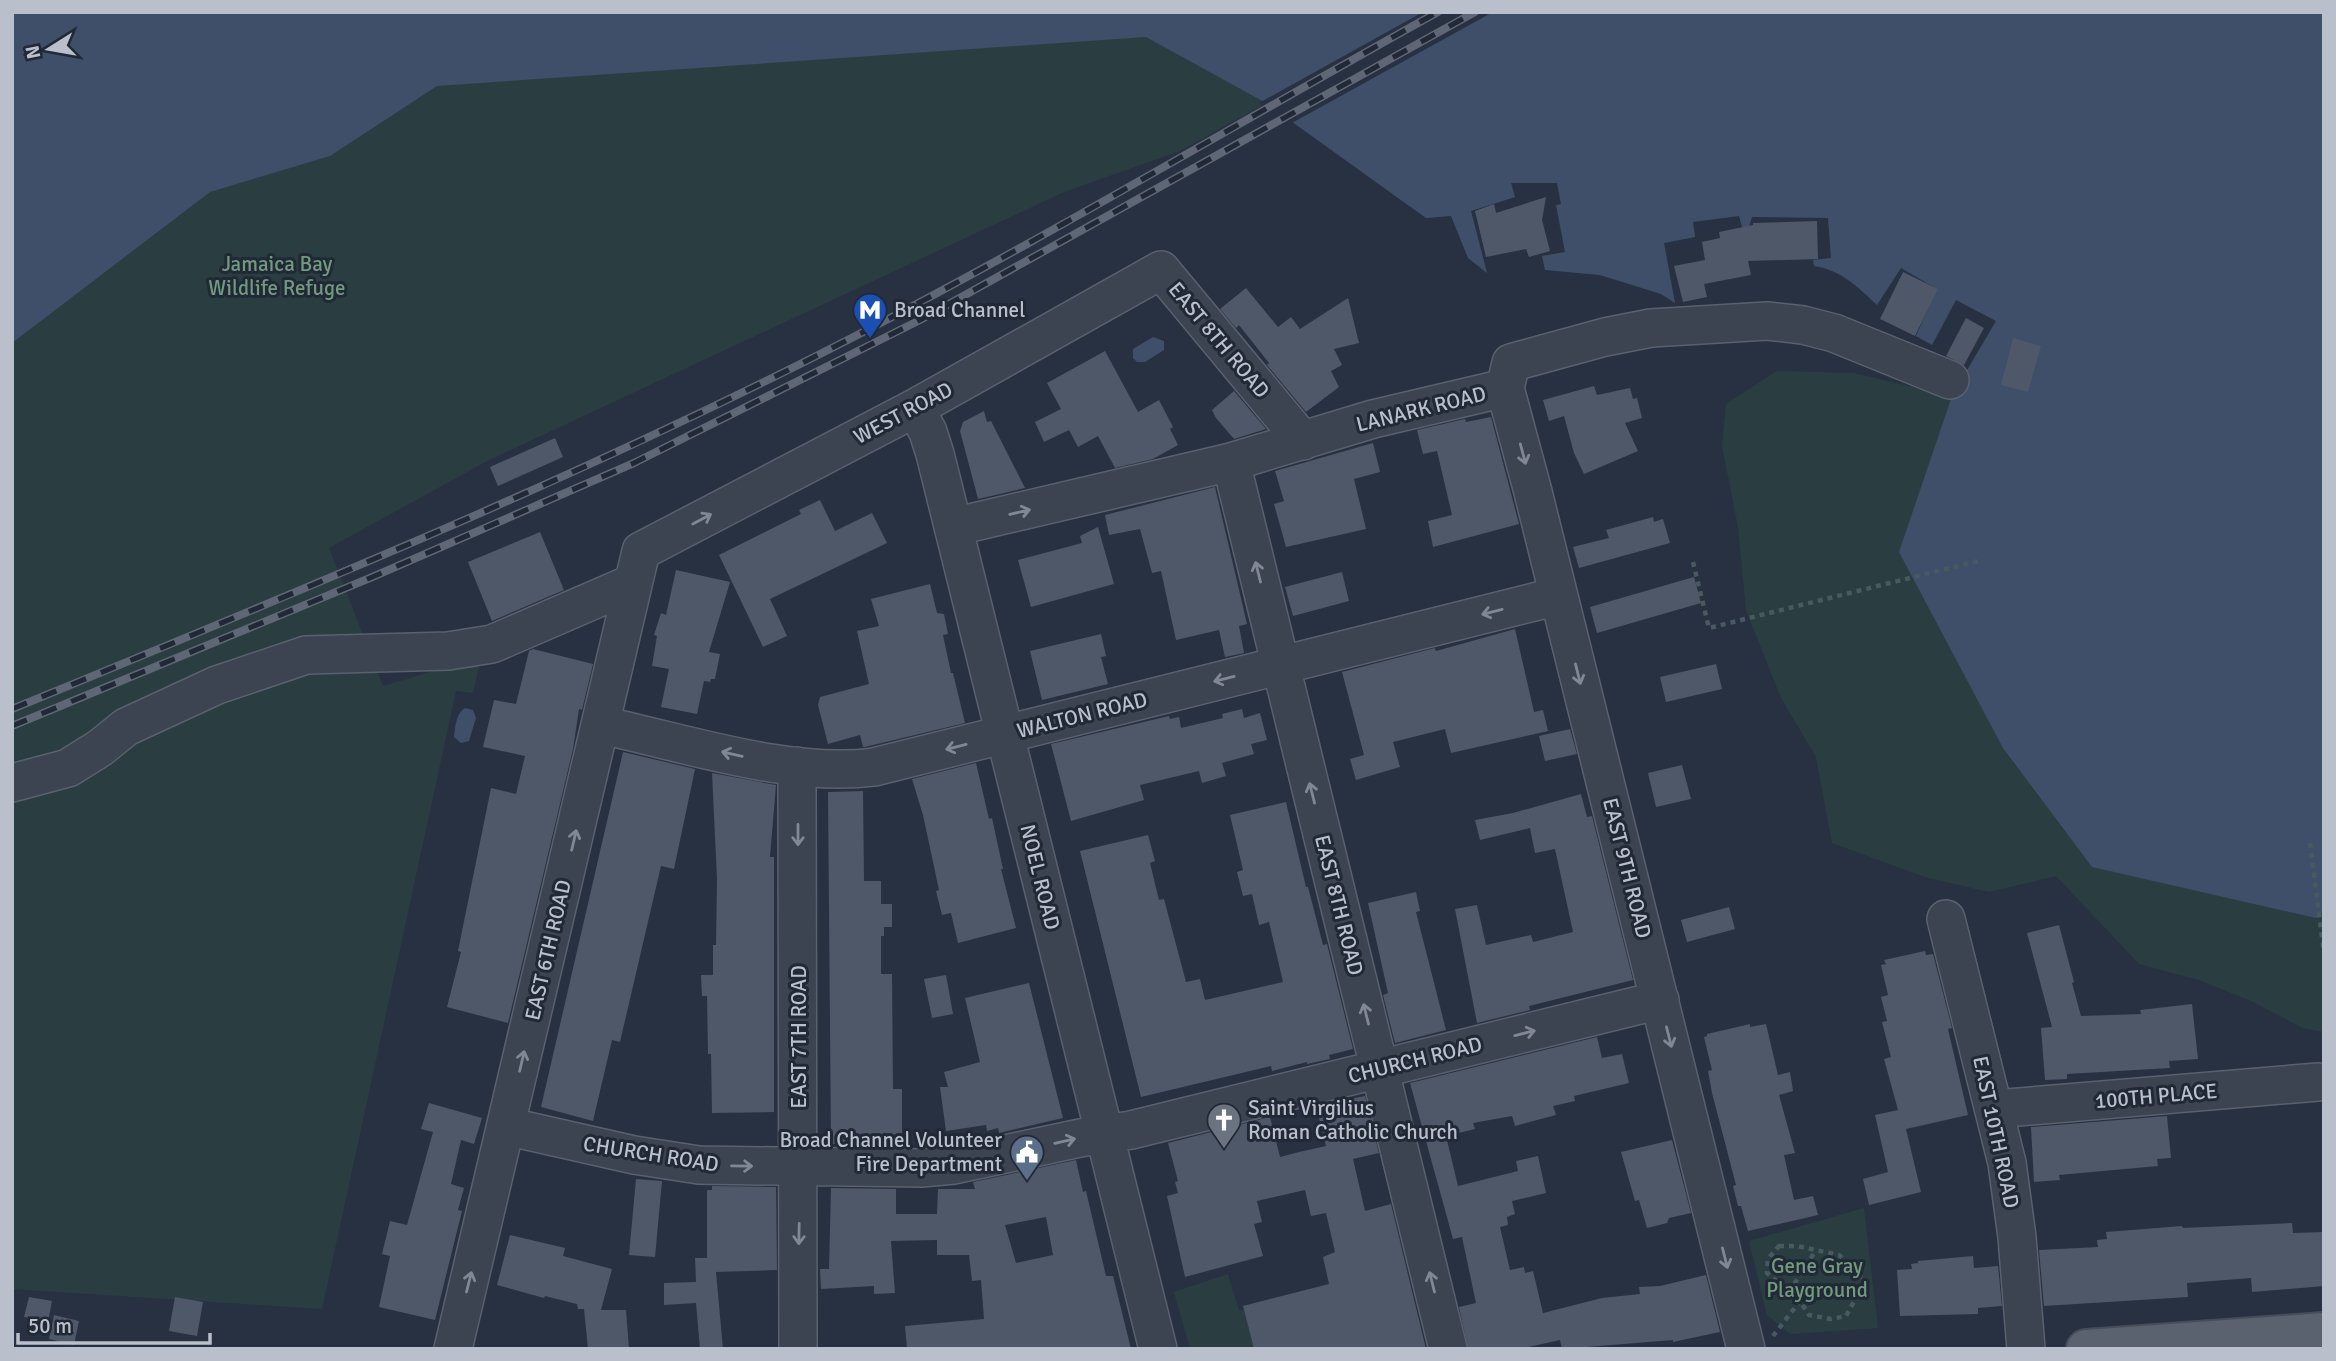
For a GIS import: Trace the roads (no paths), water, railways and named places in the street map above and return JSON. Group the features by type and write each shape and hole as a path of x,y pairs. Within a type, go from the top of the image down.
{"main road":[{"path":"2086,1349 2324,1332"}],"street":[{"name":"WEST ROAD","path":"12,783 68,768 100,748 126,727 217,685 306,655 448,651 492,644 637,567 1161,271"},
{"name":"EAST 8TH ROAD","path":"1161,271 1303,441"},
{"name":"LANARK ROAD","path":"953,527 1231,462 1373,419 1504,388 1511,363 1605,337 1650,328 1748,321 1803,325 1834,333 1950,380"},
{"name":"EAST 9TH ROAD","path":"1504,388 1660,1000 1758,1344"},
{"name":"NOEL ROAD","path":"915,408 932,443 1158,1349"},
{"name":"EAST 8TH ROAD","path":"1231,462 1448,1349"},
{"name":"EAST 6TH ROAD","path":"453,1349 637,567"},
{"name":"WALTON ROAD","path":"601,725 797,766 847,769 874,767 1558,596"},
{"name":"EAST 7TH ROAD","path":"797,766 798,1349"},
{"name":"EAST 10TH ROAD","path":"1945,919 1995,1109 2011,1189 2026,1349"},
{"name":"CHURCH ROAD","path":"506,1126 679,1163 799,1167 939,1167 1131,1130 1660,1000"},
{"name":"100TH PLACE","path":"1995,1109 2318,1082"}],"water":[{"path":"12,12 2324,12 2324,911 2316,918 2092,867 2003,748 1899,552 1952,396 1996,321 1956,300 1932,345 1916,336 1937,289 1901,268 1877,305 1841,275 1814,266 1813,260 1831,258 1828,218 1752,217 1749,227 1742,227 1739,216 1693,222 1695,237 1664,243 1675,303 1661,294 1600,275 1545,270 1542,256 1565,252 1556,205 1561,204 1557,183 1511,183 1515,197 1471,211 1487,273 1468,258 1451,216 1426,218 1266,103 1146,37 437,86 330,156 210,192 12,343"},
{"path":"1153,337 1164,341 1164,350 1145,362 1137,362 1133,358 1133,349"},
{"path":"465,708 473,710 476,718 469,741 461,743 454,737 454,733 458,717"}],"railway":[{"path":"12,709 425,537 730,399 984,268 1438,12"},
{"path":"12,726 370,578 634,463 920,320 1475,12"}],"place":[{"name":"Broad Channel","path":"870,340"},
{"name":"Saint Virgilius Roman Catholic Church","path":"1224,1150"},
{"name":"Broad Channel Volunteer Fire Department","path":"1027,1182"}],"park label":[{"name":"Jamaica Bay Wildlife Refuge","path":"277,276"},
{"name":"Gene Gray Playground","path":"1817,1278"}]}
